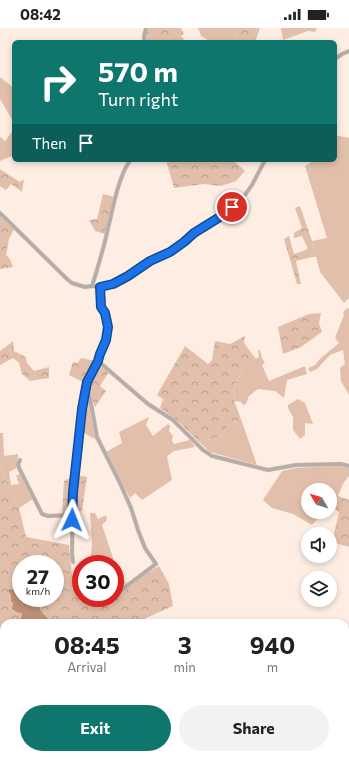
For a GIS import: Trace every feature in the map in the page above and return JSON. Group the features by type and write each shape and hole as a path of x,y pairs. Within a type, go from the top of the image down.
{"street":[{"path":"144,40 146,28"},
{"path":"337,58 349,52"},
{"path":"92,286 108,230 118,185 128,162"},
{"path":"0,213 72,283 85,287 100,287 113,284 150,261 170,252 194,233 223,215 242,199 252,185 264,162"},
{"path":"72,555 73,492 82,409 87,382 98,361 106,340 108,327 105,313 101,307 100,287"},
{"path":"98,361 148,404 173,420 203,450 212,456 268,470 296,465 341,464 349,466"},
{"path":"86,389 90,398 97,437 131,508 145,548 156,564 124,588"},
{"path":"20,460 18,464 19,468 42,514 53,516 72,515"}],"green space":[{"path":"148,28 181,28 184,34 181,36 184,40 147,40"},
{"path":"197,28 235,28 237,40 208,40 201,36"},
{"path":"235,28 260,28 256,40 237,40"},
{"path":"281,28 317,28 315,32 308,31 283,40"},
{"path":"0,77 12,86 12,120 0,99"},
{"path":"12,132 12,156 0,161 0,137 5,141"},
{"path":"337,135 349,138 349,298 344,303 320,272 312,241 327,238 305,166 312,162 337,162"},
{"path":"167,162 235,162 245,171 236,181 221,186 204,184 174,188"},
{"path":"0,169 20,182 24,179 22,192 11,184 6,190 0,186"},
{"path":"103,194 114,197 105,234 95,231 89,220 97,219"},
{"path":"300,206 316,256 296,261 301,284 297,284 284,239 289,236 294,254 308,249 302,236 294,238 294,233 302,228 295,208"},
{"path":"0,215 14,229 9,239 6,255 10,259 13,267 0,269"},
{"path":"347,308 349,309 349,395 341,381 340,368 345,364 343,350 330,355 317,369 310,372 308,368 315,365 339,343 335,338 344,315 343,312"},
{"path":"321,313 319,323 322,332 301,347 283,354 278,327 309,314"},
{"path":"245,336 244,343 256,359 244,367 233,389 235,403 241,419 227,426 223,436 199,442 180,423 160,408 163,399 157,395 185,346 208,364 212,360 215,341 230,344"},
{"path":"13,341 14,351 26,357 27,363 34,371 49,367 49,378 30,381 22,374 19,363 13,358 0,365 0,351"},
{"path":"258,350 260,350 265,363 262,365 269,381 305,366 307,374 287,380 284,398 275,391 258,389 249,396 246,404 243,405 241,402 235,401 233,389 244,367 259,357"},
{"path":"81,358 95,361 85,383 69,375 73,362 78,363"},
{"path":"98,364 109,372 100,386 106,391 95,407 88,389"},
{"path":"86,393 89,400 96,440 81,431"},
{"path":"298,399 305,403 313,424 305,423 305,435 300,439 293,430 293,417 288,408 288,405"},
{"path":"149,417 146,425 153,436 168,424 170,426 169,431 173,436 172,441 174,444 190,440 195,447 174,451 167,456 172,480 142,500 135,493 130,498 106,452 122,443 119,432"},
{"path":"241,419 257,465 210,452 199,442 223,436 227,426"},
{"path":"0,433 3,433 4,456 18,454 17,468 9,472 11,485 19,484 16,475 21,474 33,499 19,508 0,466"},
{"path":"0,466 19,508 26,537 69,545 72,576 72,607 124,607 124,590 134,581 159,566 169,584 173,606 146,619 0,619"},
{"path":"344,466 349,468 349,476 344,482 338,496 337,483 301,483 301,519 293,514 272,508 263,500 282,471 296,468"},
{"path":"76,475 87,477 82,511 74,512"},
{"path":"72,477 71,513 66,515 62,514 64,481"},
{"path":"337,496 349,500 349,547 337,543 337,527 336,527 339,512 337,510"},
{"path":"90,513 95,513 98,519 106,515 107,520 102,525 112,555 91,555 92,544"},
{"path":"302,519 318,519 312,525"}],"shaded area":[{"path":"12,589 12,602 11,601 11,595 8,590"},
{"path":"12,607 40,607 42,613 48,618 20,619 22,615 21,612 19,613 12,609"}],"route":[{"path":"72,520 77,448 87,382 98,361 106,340 108,327 105,313 101,307 100,287 113,284 150,261 170,252 194,233 223,215 232,207"}]}
